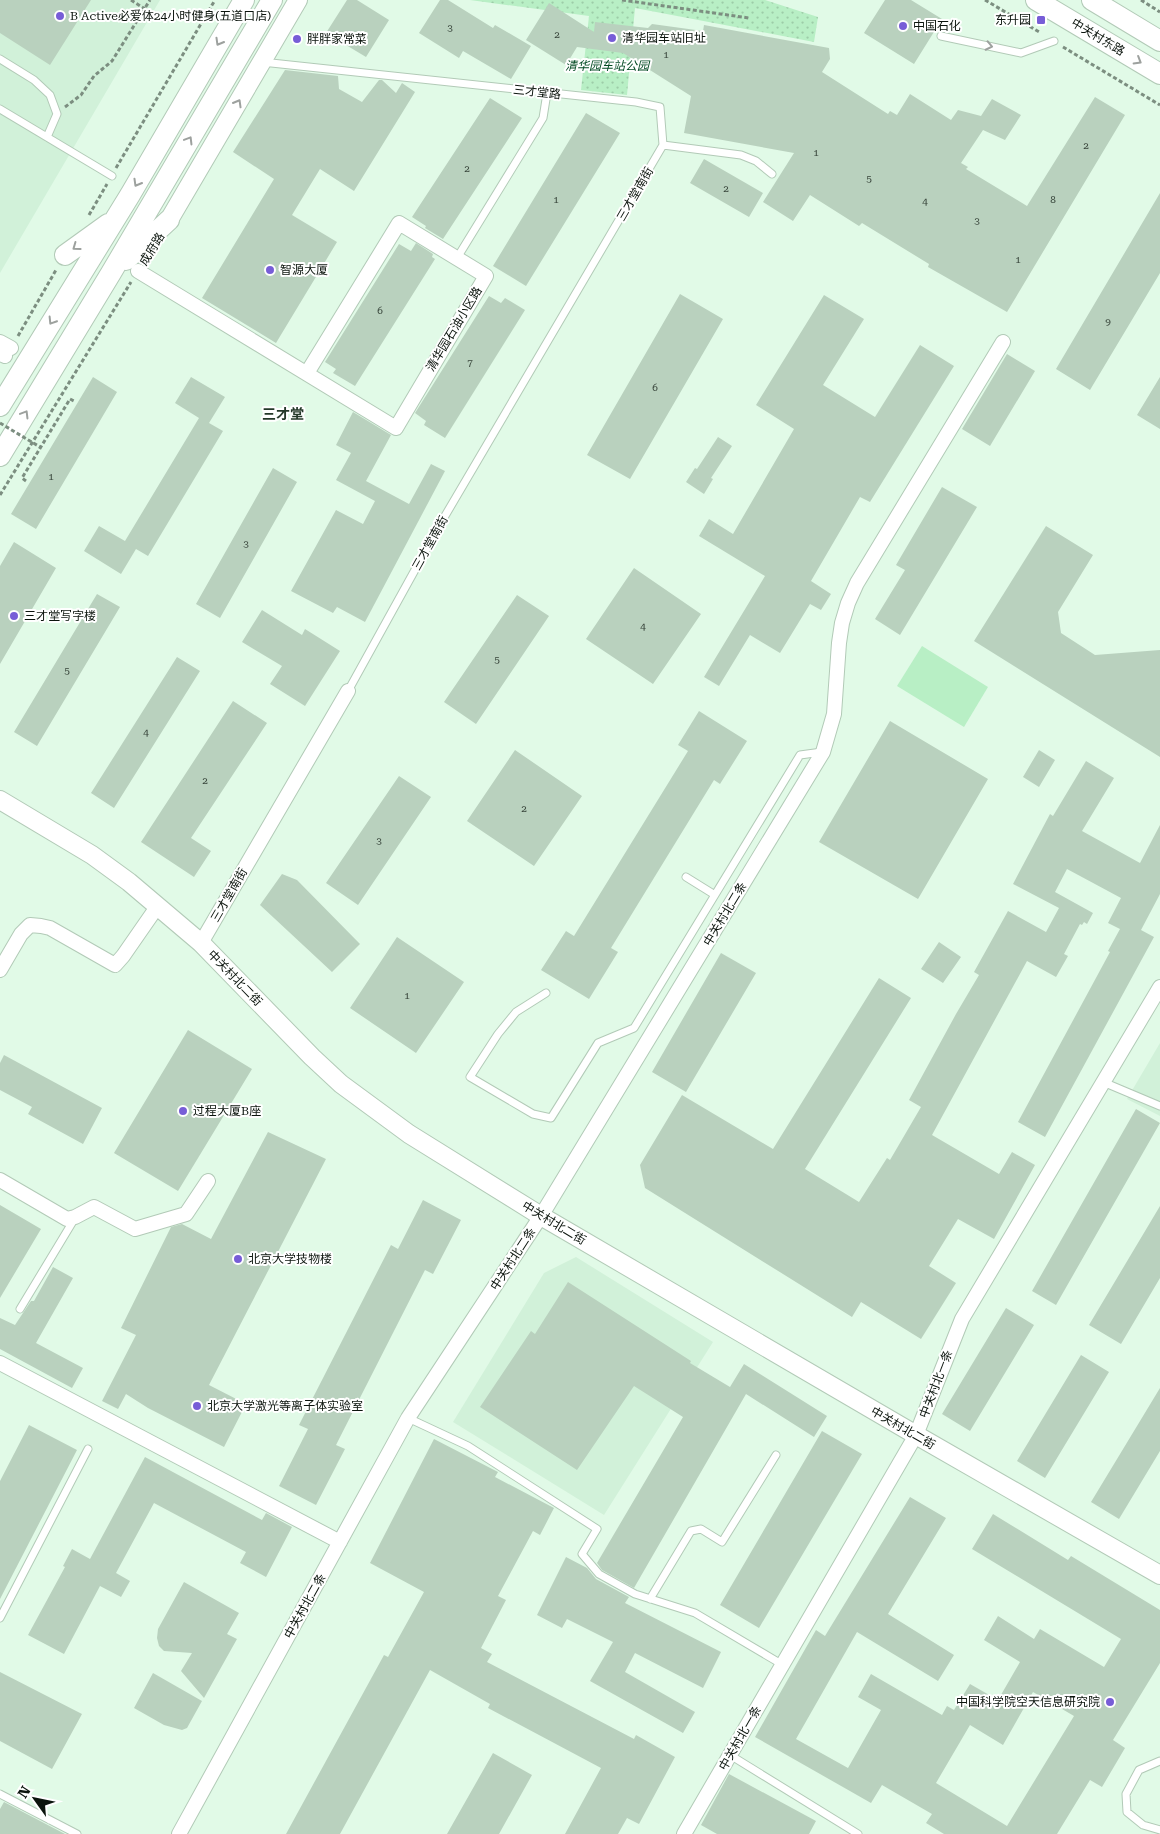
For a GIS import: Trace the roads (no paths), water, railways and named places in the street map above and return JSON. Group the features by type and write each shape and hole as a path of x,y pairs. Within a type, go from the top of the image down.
{"main road":[{"path":"0,406 115,219 244,0"},
{"name":"成府路","path":"0,456 111,273 272,0"},
{"name":"中关村东路","path":"1036,0 1160,74"},
{"path":"1092,0 1160,41"},
{"path":"65,255 115,219"},
{"path":"111,273 169,220"}],"street":[{"name":"成府路","path":"169,220 298,0"},
{"name":"清华园石油小区路","path":"138,271 396,428 486,276 399,224 307,373"},
{"name":"中关村北二条","path":"180,1834 408,1418 541,1216 822,752 834,714 839,642 848,603 858,583 1003,342"},
{"name":"三才堂南街","path":"201,943 348,690"},
{"name":"中关村北二街","path":"0,800 92,855 129,882 201,943 312,1057 341,1084 409,1134 541,1216 1160,1575"},
{"path":"0,970 21,934 30,925 50,928 115,964 123,956 157,907"},
{"name":"中关村北一条","path":"684,1834 916,1435 962,1319 1160,987"},
{"path":"0,1180 67,1219 94,1207 135,1228 186,1214 208,1181"},
{"path":"0,1363 340,1542"}],"lane":[{"path":"941,36 1021,53 1054,41"},
{"path":"0,60 34,80 50,95 56,114 47,137"},
{"name":"三才堂路","path":"261,62 636,102 660,107 663,145"},
{"path":"457,258 543,118 547,93"},
{"path":"0,109 112,176"},
{"path":"663,145 742,155 756,161 772,174"},
{"name":"三才堂南街","path":"348,690 442,521 663,145"},
{"path":"546,993 516,1012 498,1034 470,1077 533,1114 551,1118 598,1042 634,1028 800,755 822,752"},
{"path":"686,878 715,895"},
{"path":"1103,1082 1160,1106"},
{"path":"20,1309 75,1217"},
{"path":"408,1418 468,1446 598,1529 582,1554 599,1574 635,1594 695,1613 783,1665"},
{"path":"0,1618 88,1449"},
{"path":"650,1599 691,1531 701,1529 722,1542 776,1455"},
{"path":"730,1755 858,1834"},
{"path":"1160,1761 1138,1770 1126,1794 1127,1812 1142,1825 1160,1830"},
{"path":"0,1794 77,1834"}],"place":[{"name":"B Active必爱体24小时健身(五道口店)","path":"60,16"},
{"name":"东升园","path":"1041,20"},
{"name":"中国石化","path":"903,26"},
{"name":"清华园车站旧址","path":"612,38"},
{"name":"胖胖家常菜","path":"297,39"},
{"name":"智源大厦","path":"270,270"},
{"name":"三才堂写字楼","path":"14,616"},
{"name":"过程大厦B座","path":"183,1111"},
{"name":"北京大学技物楼","path":"238,1259"},
{"name":"北京大学激光等离子体实验室","path":"197,1406"},
{"name":"中国科学院空天信息研究院","path":"1110,1702"}],"district":[{"name":"三才堂","path":"283,414"}],"park label":[{"name":"清华园车站公园","path":"607,66"}]}
